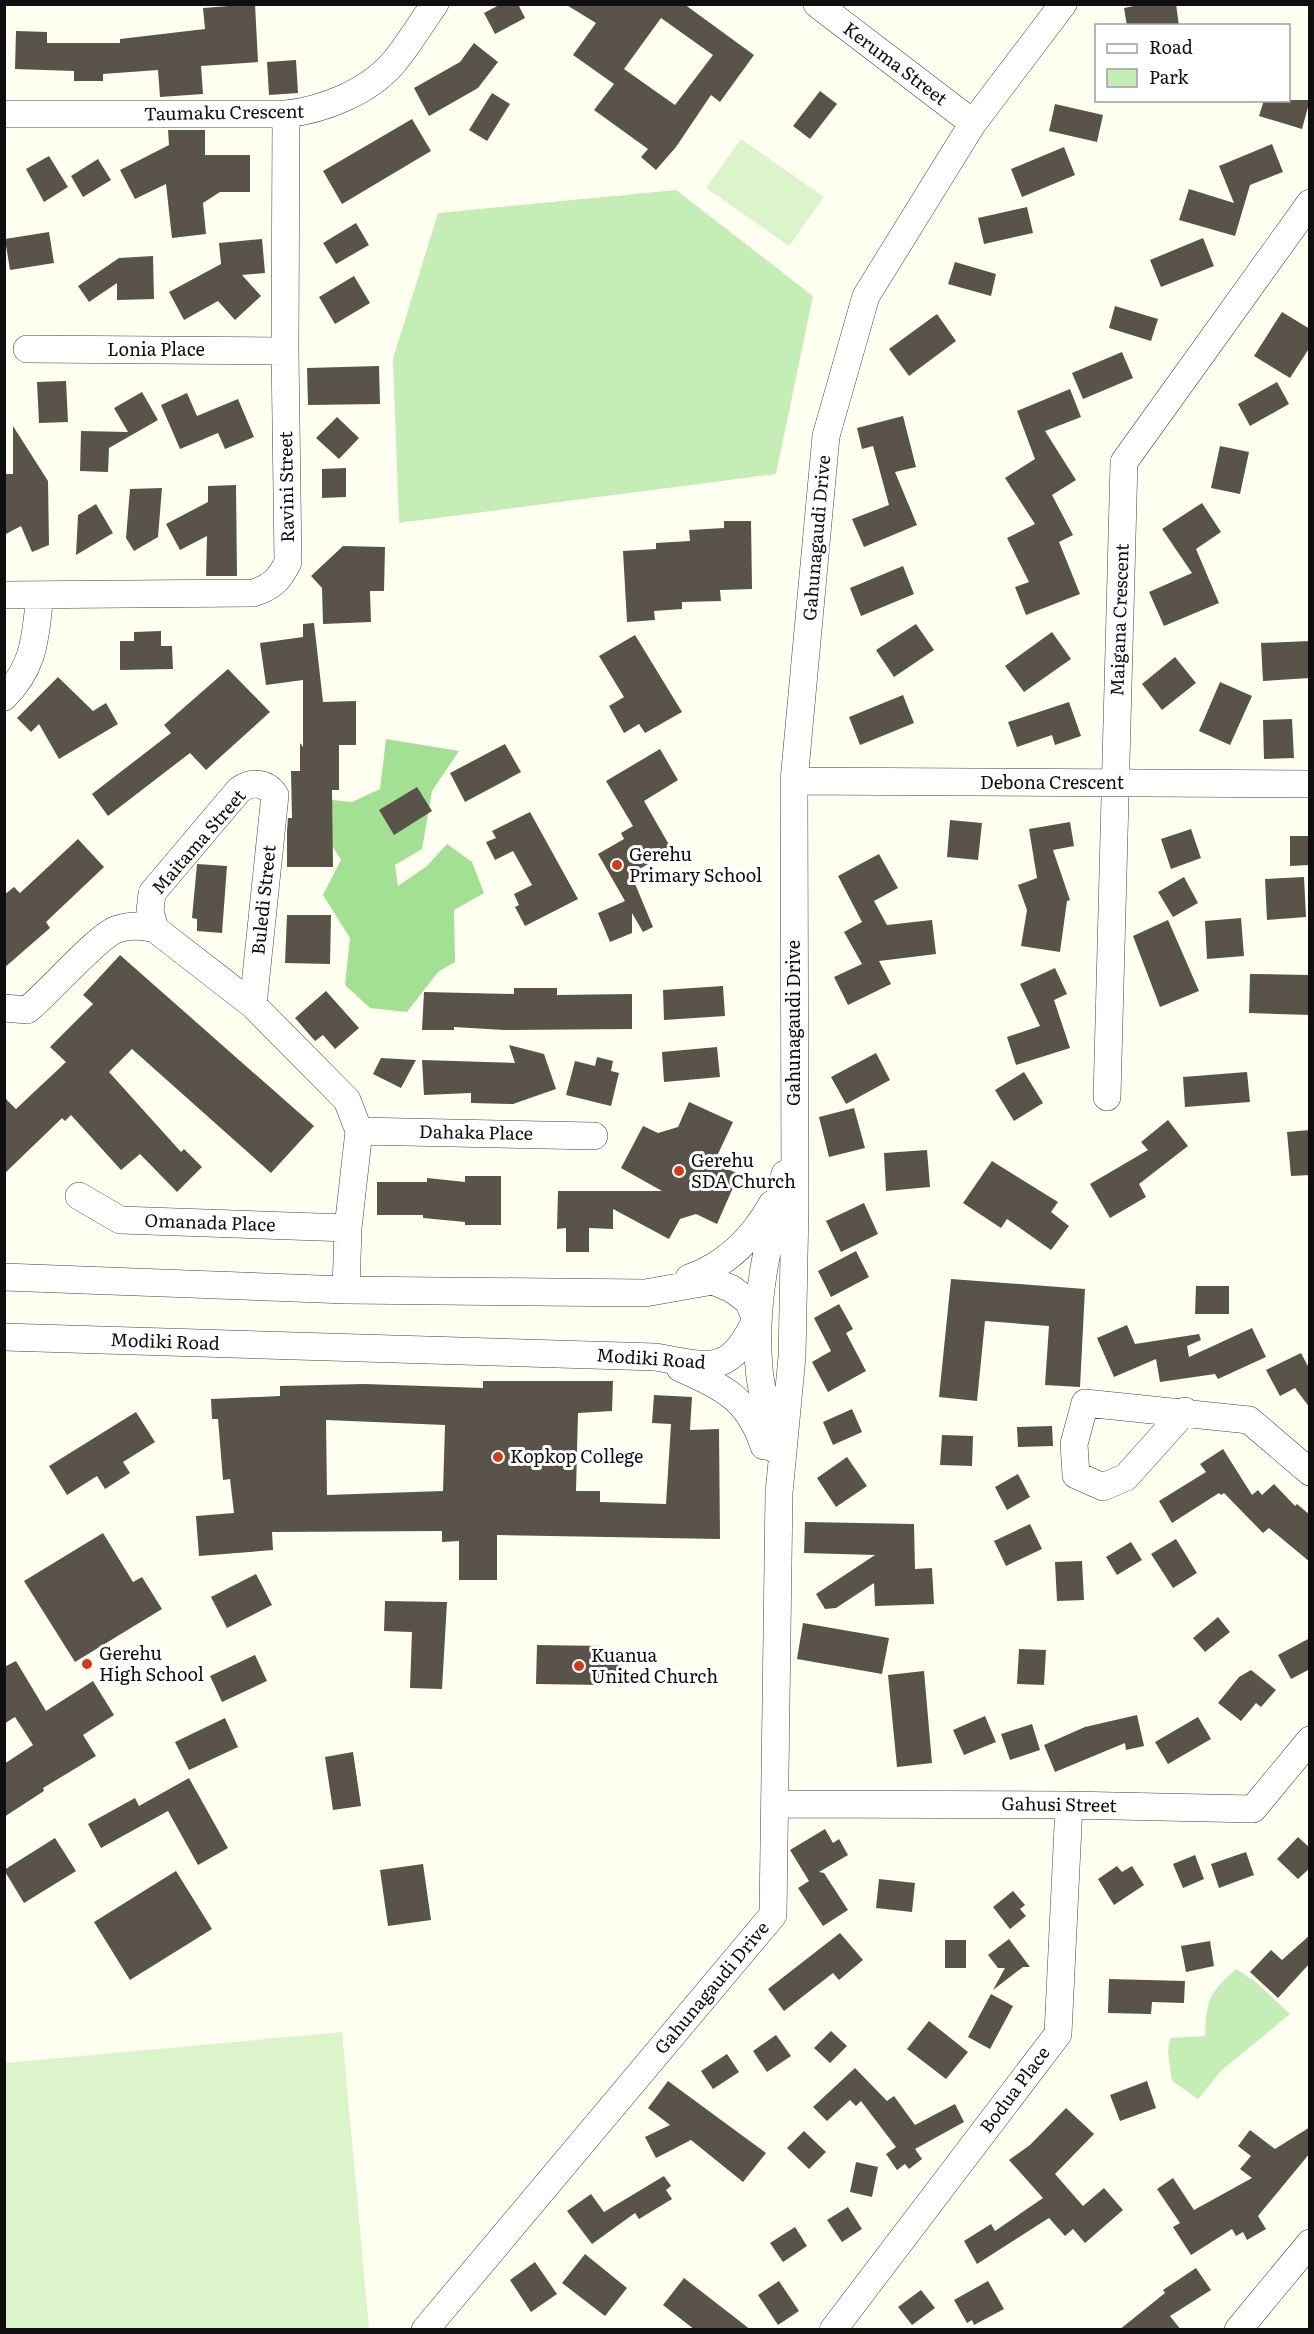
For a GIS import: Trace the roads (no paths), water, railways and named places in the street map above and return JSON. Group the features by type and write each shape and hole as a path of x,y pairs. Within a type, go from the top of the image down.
{"street":[{"name":"Taumaku Crescent","path":"4,114 286,114 313,111 342,99 393,64 435,4"},
{"name":"Keruma Street","path":"817,4 974,123"},
{"name":"Gahunagaudi Drive","path":"425,2330 773,1915 777,1804 779,1493 792,1357 794,781 826,436 866,296 974,123 1063,4"},
{"name":"Ravini Street","path":"4,595 253,593 275,583 288,562 285,351 286,114"},
{"name":"Maigana Crescent","path":"1107,1097 1124,462 1310,203"},
{"name":"Lonia Place","path":"27,349 285,351"},
{"path":"4,697 15,686 33,653 40,595"},
{"name":"Debona Crescent","path":"794,781 1310,784"},
{"name":"Maitama Street","path":"155,929 150,911 152,893 239,790 252,784 259,784 275,795"},
{"name":"Buledi Street","path":"253,1005 275,795"},
{"path":"4,1008 27,1010 45,996 104,936 116,929 142,926 155,929 253,1005 347,1100 359,1131 348,1228 346,1290"},
{"name":"Dahaka Place","path":"359,1131 594,1136"},
{"name":"Gahunagaudi Drive","path":"779,1493 772,1434 759,1370 756,1319 769,1240 794,1138"},
{"path":"645,1293 711,1270 739,1248 763,1221 775,1199 794,1138"},
{"name":"Omanada Place","path":"79,1196 120,1220 348,1228"},
{"path":"4,1277 346,1290 645,1293 713,1281 732,1289 748,1301 756,1319"},
{"name":"Modiki Road","path":"4,1337 656,1357 696,1365 722,1363 745,1342 756,1319"},
{"path":"656,1357 728,1390 756,1422 779,1493"},
{"path":"1185,1411 1249,1420 1310,1472"},
{"name":"Gahusi Street","path":"777,1804 1069,1805 1253,1809 1310,1740"},
{"name":"Bodua Place","path":"833,2330 1058,2034 1069,1805"},
{"path":"1238,2330 1310,2243"}],"place":[{"name":"Gerehu Primary School","path":"617,865"},
{"name":"Gerehu SDA Church","path":"679,1171"},
{"name":"Kopkop College","path":"498,1457"},
{"name":"Gerehu High School","path":"87,1664"},
{"name":"Kuanua United Church","path":"579,1666"}]}
